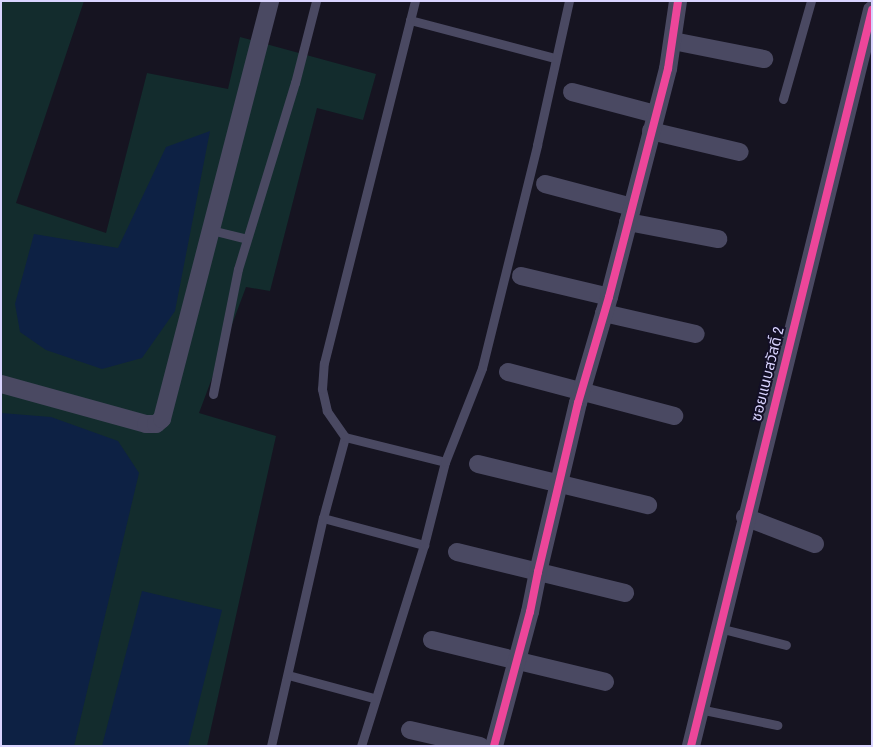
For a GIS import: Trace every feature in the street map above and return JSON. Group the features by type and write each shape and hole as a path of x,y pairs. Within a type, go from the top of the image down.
{"street":[{"path":"1,384 146,424 156,424 162,419 270,1"},
{"path":"494,746 530,612 558,483 581,392 606,305 668,69 678,1"},
{"name":"ซอยแนบสวัสดิ์ 2","path":"691,746 872,10"},
{"path":"673,41 764,59"},
{"path":"572,92 740,152"},
{"path":"545,184 630,215 718,239"},
{"path":"522,276 696,334"},
{"path":"508,372 674,416"},
{"path":"478,464 648,505"},
{"path":"746,517 815,544"},
{"path":"457,552 626,593"},
{"path":"432,640 606,682"},
{"path":"410,730 480,746"}],"lane":[{"path":"213,394 231,298 246,239 295,83 316,1"},
{"path":"415,1 324,363 322,389 327,411 345,437 445,462"},
{"path":"361,746 374,698 424,545 445,462 482,368 537,145 569,1"},
{"path":"783,99 811,1"},
{"path":"410,20 555,58"},
{"path":"211,230 246,239"},
{"path":"271,746 323,518 345,437"},
{"path":"323,518 424,545"},
{"path":"719,628 786,645"},
{"path":"288,675 374,698"},
{"path":"700,709 777,725"}],"green space":[{"path":"1,1 84,1 16,203 106,233 147,73 228,89 240,37 376,74 363,120 317,108 270,291 246,287 199,413 276,436 207,746 1,746"}],"water":[{"path":"210,131 175,311 142,358 102,369 46,350 20,332 15,304 34,234 118,248 166,147"},
{"path":"1,413 51,417 118,441 139,473 74,746 1,746"},
{"path":"142,591 222,610 188,746 102,746"}],"cycle path":[{"path":"494,746 530,612 578,403 609,297 668,69 678,1"},
{"path":"691,746 872,10"}]}
